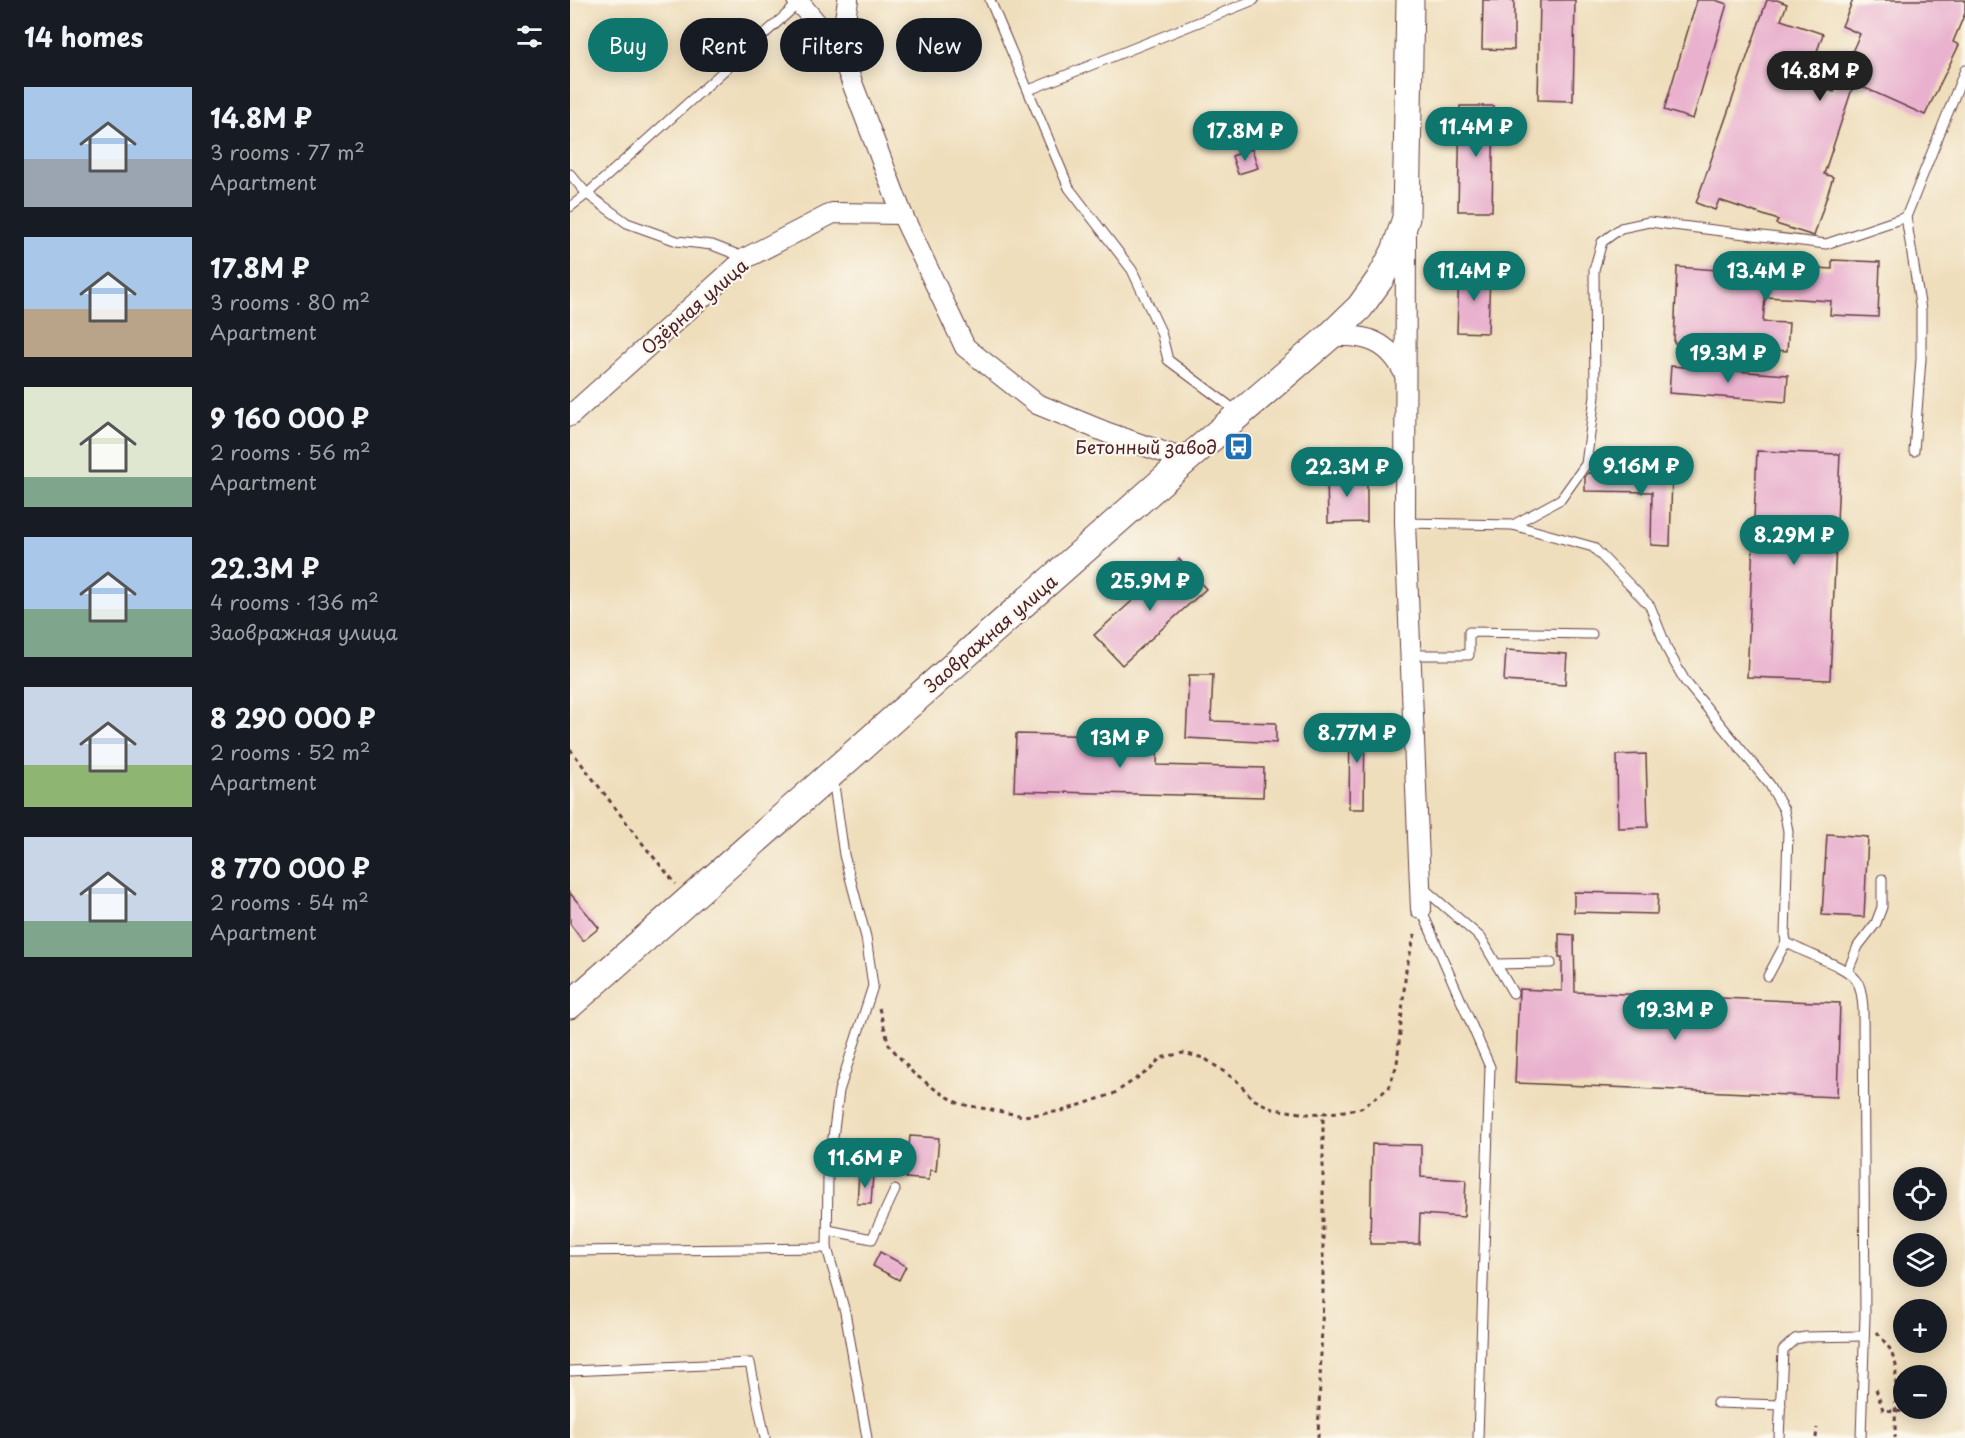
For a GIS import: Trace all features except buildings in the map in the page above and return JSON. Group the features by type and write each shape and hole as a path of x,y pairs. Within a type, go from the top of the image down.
{"street":[{"path":"845,18 848,0"},
{"name":"Заовражная улица","path":"570,1005 1186,460 1329,337 1360,307 1380,279 1395,251 1406,218 1410,0"},
{"path":"799,1 813,18"},
{"path":"848,72 902,214 965,347 1037,404 1108,434 1186,460"},
{"name":"Озёрная улица","path":"570,416 746,258 833,213 902,214"},
{"path":"1406,218 1405,523 1421,909"},
{"path":"1329,337 1349,334 1368,338 1386,348 1399,362 1406,378"}],"lane":[{"path":"990,0 1070,188 1132,270 1161,332 1168,360 1240,413"},
{"path":"1029,90 1254,0"},
{"path":"570,207 799,1"},
{"path":"1914,451 1921,359 1921,310 1906,217 1965,70"},
{"path":"570,174 586,194 627,223 677,241 712,245 746,258"},
{"path":"1513,525 1561,499 1586,464 1595,396 1594,270 1602,242 1621,228 1649,222 1826,244 1906,217"},
{"path":"1405,523 1513,525 1593,547 1650,606 1668,651 1685,681 1770,785 1784,810 1788,831 1786,942 1768,976"},
{"path":"1411,655 1469,655 1469,632 1592,634"},
{"path":"832,773 844,855 866,937 873,986 839,1091 828,1176 828,1248 845,1312 867,1438"},
{"path":"1848,971 1858,946 1875,923 1882,907 1882,879"},
{"path":"1420,886 1481,938 1513,993"},
{"path":"1421,909 1490,1067 1478,1438"},
{"path":"1786,942 1796,949 1848,971 1856,979 1861,991 1865,1316 1861,1438"},
{"path":"1496,963 1551,963"},
{"path":"828,1230 872,1239 895,1190"},
{"path":"570,1251 828,1248"},
{"path":"1779,1438 1783,1350 1795,1339 1805,1337 1864,1336"},
{"path":"570,1371 750,1364 765,1438"},
{"path":"1717,1403 1781,1405"}],"path":[{"path":"570,749 646,848 689,899"},
{"path":"873,986 889,1045 913,1073 960,1104 1024,1116 1062,1111 1113,1094 1152,1069 1160,1058 1183,1053 1204,1058 1236,1080 1253,1099 1273,1109 1308,1114 1361,1108 1389,1088 1397,1064 1406,970 1421,909"},
{"path":"1318,1438 1323,1297 1323,1113"},
{"path":"1865,1316 1890,1349 1896,1365"},
{"path":"1883,1410 1893,1411"},
{"path":"1894,1438 1895,1419"},
{"path":"1816,1438 1817,1428"}],"place":[{"name":"Бетонный завод","path":"1238,446"}]}
